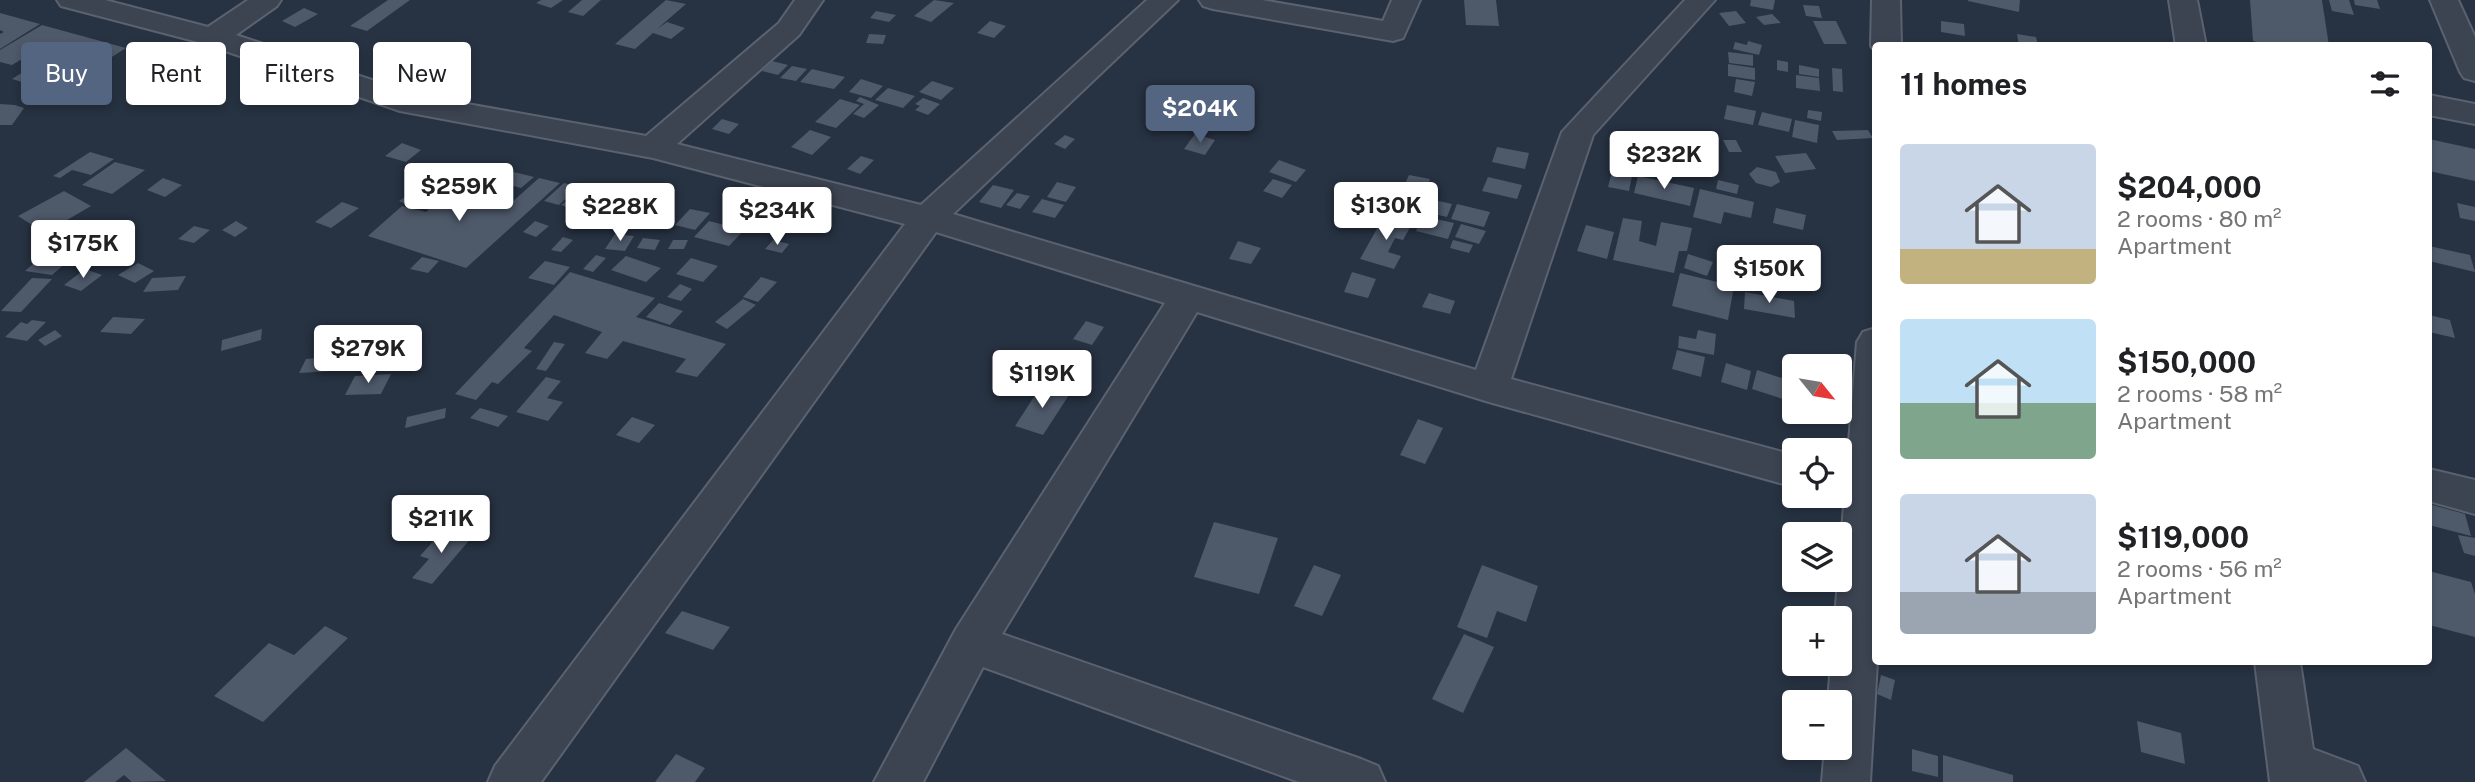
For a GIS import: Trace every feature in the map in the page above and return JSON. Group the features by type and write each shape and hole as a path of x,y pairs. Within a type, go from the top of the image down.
{"street":[{"path":"71,0 213,37 411,104 653,148 928,218 1489,388 1782,468"},
{"path":"213,37 267,0"},
{"path":"653,148 789,29 809,0"},
{"path":"512,782 928,218 1164,0"},
{"path":"1213,0 1393,32 1406,0"},
{"path":"1489,388 1578,132 1701,0"},
{"path":"2183,0 2190,42"},
{"path":"2444,0 2475,72"},
{"path":"1877,2 1885,42"},
{"path":"2432,106 2475,114"},
{"path":"898,782 972,643 1187,298"},
{"path":"1852,487 1872,366"},
{"path":"2432,486 2475,497"},
{"path":"1846,782 1852,508"},
{"path":"972,643 1361,782"},
{"path":"2278,665 2292,773 2341,782"}],"building":[{"path":"388,0 410,0 367,31 350,26"},
{"path":"541,0 563,0 551,8 536,3"},
{"path":"582,0 601,0 583,16 568,12"},
{"path":"666,0 686,4 657,29 667,22 685,28 671,39 653,33 635,49 615,44"},
{"path":"934,0 954,3 931,22 914,16"},
{"path":"1464,0 1496,0 1499,26 1466,25"},
{"path":"1751,0 1775,0 1773,10 1750,6"},
{"path":"2020,0 2019,12 1968,1"},
{"path":"2250,0 2322,0 2328,42 2253,41"},
{"path":"2329,0 2349,0 2354,15 2332,11"},
{"path":"2354,0 2377,0 2380,9 2355,5"},
{"path":"1803,5 1819,6 1822,18 1806,16"},
{"path":"304,8 318,14 295,27 282,21"},
{"path":"876,11 896,15 889,22 870,18"},
{"path":"1736,11 1746,23 1729,26 1719,13"},
{"path":"0,13 40,24 0,49 0,34 4,32 0,30"},
{"path":"1772,14 1781,23 1764,25 1756,17"},
{"path":"990,21 1006,26 994,38 977,33"},
{"path":"1813,21 1836,21 1847,44 1824,44"},
{"path":"1941,21 1964,24 1965,36 1941,32"},
{"path":"42,25 104,42 21,42 21,60 12,65 0,62 0,50"},
{"path":"869,34 886,35 883,44 866,43"},
{"path":"2017,34 2036,37 2037,42 2018,42"},
{"path":"1748,41 1762,45 1759,55 1733,49 1735,42 1747,45"},
{"path":"112,44 126,48 112,57"},
{"path":"1728,52 1753,55 1753,66 1729,63"},
{"path":"1777,60 1788,62 1788,72 1777,70"},
{"path":"772,61 788,65 778,75 762,71"},
{"path":"1728,64 1755,68 1755,80 1728,76"},
{"path":"1799,65 1819,69 1819,77 1799,74"},
{"path":"792,66 807,69 796,81 780,78"},
{"path":"1832,68 1842,69 1843,92 1833,91"},
{"path":"812,69 845,77 834,89 800,82"},
{"path":"21,73 21,82 12,79"},
{"path":"1796,75 1819,78 1820,91 1796,88"},
{"path":"861,79 883,86 871,98 849,92"},
{"path":"1736,79 1755,82 1752,96 1734,92"},
{"path":"932,81 954,88 941,100 919,92"},
{"path":"888,88 915,96 903,108 875,100"},
{"path":"860,97 879,105 864,118 853,114 864,104 856,101"},
{"path":"923,98 940,104 928,115 915,110 920,106 915,104"},
{"path":"840,99 860,105 836,128 815,122"},
{"path":"0,104 24,108 12,125 0,125"},
{"path":"1727,105 1756,111 1753,125 1724,119"},
{"path":"1231,110 1251,116 1240,129 1221,122"},
{"path":"1808,110 1822,112 1821,121 1807,118"},
{"path":"1762,112 1792,119 1789,132 1758,125"},
{"path":"722,119 739,124 729,134 712,129"},
{"path":"1795,120 1819,125 1817,143 1792,137"},
{"path":"810,130 831,137 812,155 791,147"},
{"path":"1868,130 1872,138 1837,140 1832,131"},
{"path":"1195,134 1215,140 1205,155 1184,149"},
{"path":"1065,135 1075,139 1065,149 1054,144"},
{"path":"1723,140 1736,140 1742,152 1729,152"},
{"path":"2432,140 2475,149 2475,181 2432,172"},
{"path":"402,143 421,150 406,162 385,156"},
{"path":"1497,147 1529,153 1525,169 1492,162"},
{"path":"90,152 114,159 91,175 72,170 60,178 53,176"},
{"path":"1806,153 1816,169 1785,173 1775,156"},
{"path":"861,156 874,160 860,174 847,169"},
{"path":"1279,160 1306,170 1296,182 1269,172"},
{"path":"115,162 145,170 112,194 82,185"},
{"path":"1757,167 1776,172 1780,182 1771,187 1756,183 1749,174"},
{"path":"514,172 534,177 521,188 502,183"},
{"path":"1612,172 1632,176 1629,191 1608,187"},
{"path":"1409,175 1430,179 1424,195 1402,190"},
{"path":"1638,176 1694,188 1690,206 1634,193"},
{"path":"1488,177 1522,185 1517,199 1482,191"},
{"path":"163,178 182,185 165,197 147,190"},
{"path":"539,178 560,183 466,268 368,236 402,206 426,212 454,186 511,203"},
{"path":"1273,179 1292,185 1282,198 1263,191"},
{"path":"1718,180 1739,185 1737,194 1716,189"},
{"path":"1057,182 1076,187 1066,202 1047,197"},
{"path":"564,183 579,187 559,205 544,201"},
{"path":"587,185 600,190 575,210 561,205"},
{"path":"993,185 1014,190 1001,208 979,202"},
{"path":"1700,189 1754,202 1751,218 1724,212 1721,224 1693,217"},
{"path":"415,190 421,193 405,204 399,201"},
{"path":"64,191 91,206 45,233 18,216"},
{"path":"1017,193 1030,196 1020,209 1006,205"},
{"path":"1394,193 1420,199 1415,213 1389,207"},
{"path":"1426,198 1452,204 1447,217 1421,211"},
{"path":"1042,199 1064,205 1055,218 1032,212"},
{"path":"342,202 359,208 331,228 315,222"},
{"path":"2457,203 2475,207 2475,221 2460,218"},
{"path":"1457,204 1490,212 1484,227 1451,219"},
{"path":"645,206 670,210 661,222 634,218"},
{"path":"1776,208 1806,215 1803,230 1773,223"},
{"path":"690,209 710,213 695,230 675,225"},
{"path":"1384,216 1412,224 1403,240 1395,238 1388,252 1401,256 1394,269 1360,259"},
{"path":"1422,216 1454,223 1448,239 1416,231"},
{"path":"1623,218 1642,221 1639,241 1656,246 1661,222 1692,228 1687,251 1679,251 1674,273 1613,260"},
{"path":"236,221 248,228 235,237 222,230"},
{"path":"535,221 549,226 536,237 523,232"},
{"path":"709,221 744,230 729,246 694,237"},
{"path":"103,224 121,231 104,243 85,236"},
{"path":"1461,224 1486,231 1479,244 1455,237"},
{"path":"1586,225 1614,232 1607,259 1577,251"},
{"path":"194,226 210,230 194,243 178,239"},
{"path":"58,232 74,239 50,255 35,248"},
{"path":"615,234 634,236 625,251 605,249"},
{"path":"563,237 573,240 561,252 551,250"},
{"path":"643,238 660,240 655,250 637,248"},
{"path":"673,240 688,240 684,249 668,249"},
{"path":"773,240 789,244 782,253 765,249"},
{"path":"1453,240 1473,245 1469,253 1450,248"},
{"path":"75,241 93,248 72,262 54,255"},
{"path":"1238,241 1261,248 1251,264 1229,259"},
{"path":"1748,247 1796,247 1801,260 1753,261"},
{"path":"2432,247 2470,255 2475,272 2432,262"},
{"path":"1688,254 1713,262 1707,276 1684,268"},
{"path":"596,255 606,258 593,272 583,269"},
{"path":"626,256 661,268 646,282 611,270"},
{"path":"41,257 67,262 52,275 25,271"},
{"path":"422,257 439,261 428,273 410,269"},
{"path":"691,258 718,266 703,282 676,274"},
{"path":"545,261 570,267 554,285 528,278"},
{"path":"138,263 154,271 135,283 118,275"},
{"path":"1750,264 1808,269 1812,284 1753,280"},
{"path":"85,269 102,275 81,291 64,285"},
{"path":"570,272 655,298 636,317 726,344 697,377 675,372 686,359 623,341 607,359 585,353 602,332 554,315 524,348 532,351 498,384 492,382 476,400 455,394"},
{"path":"1352,272 1376,279 1368,298 1344,292"},
{"path":"1680,273 1734,286 1728,320 1672,306"},
{"path":"186,276 178,290 143,292 152,278"},
{"path":"761,277 777,282 758,302 743,297"},
{"path":"32,278 52,279 21,312 1,311"},
{"path":"680,284 692,289 681,301 667,297"},
{"path":"1745,292 1794,301 1795,318 1744,309"},
{"path":"1429,293 1455,301 1450,314 1422,307"},
{"path":"743,299 756,305 727,329 715,322"},
{"path":"659,303 683,311 670,325 646,317"},
{"path":"2432,316 2450,320 2455,338 2432,333"},
{"path":"113,317 145,319 131,334 100,332"},
{"path":"32,320 46,322 27,341 5,337 21,322 27,324"},
{"path":"1086,321 1104,327 1092,345 1073,339"},
{"path":"262,329 261,340 221,351 222,340"},
{"path":"55,330 62,336 45,346 38,340"},
{"path":"1698,330 1716,334 1714,355 1678,348 1679,336 1696,339"},
{"path":"554,342 565,344 546,371 536,369"},
{"path":"1677,350 1705,357 1701,377 1672,369"},
{"path":"339,356 332,371 299,373 306,359"},
{"path":"1726,363 1751,371 1747,390 1721,382"},
{"path":"1757,370 1782,378 1782,399 1752,389"},
{"path":"391,374 381,394 345,395 355,376"},
{"path":"546,377 561,381 547,398 563,402 548,421 516,412"},
{"path":"1041,386 1069,395 1043,435 1015,426"},
{"path":"446,408 445,418 405,428 407,417"},
{"path":"480,408 508,416 498,427 470,418"},
{"path":"632,417 655,425 639,443 616,435"},
{"path":"1418,419 1443,428 1425,464 1400,455"},
{"path":"2432,505 2465,514 2471,536 2432,526"},
{"path":"1214,522 1278,538 1259,594 1194,577"},
{"path":"444,529 472,537 432,584 412,578 429,559 420,556"},
{"path":"2458,535 2475,538 2475,556 2464,553"},
{"path":"1314,565 1341,575 1322,616 1294,606"},
{"path":"1482,565 1538,586 1526,622 1497,611 1487,638 1457,627"},
{"path":"2432,572 2471,582 2475,594 2475,637 2432,626"},
{"path":"682,611 730,627 713,650 665,633"},
{"path":"325,626 348,638 263,722 214,696 269,643 294,655"},
{"path":"1464,634 1494,647 1463,713 1432,699"},
{"path":"1881,675 1895,680 1891,700 1877,694"},
{"path":"2137,721 2181,733 2185,764 2141,752"},
{"path":"126,748 166,781 132,782 124,775 115,782 84,782"},
{"path":"1912,749 1938,756 1938,777 1912,771"},
{"path":"676,754 705,768 695,782 655,782"},
{"path":"1943,755 2013,775 2013,782 1943,782"}]}
